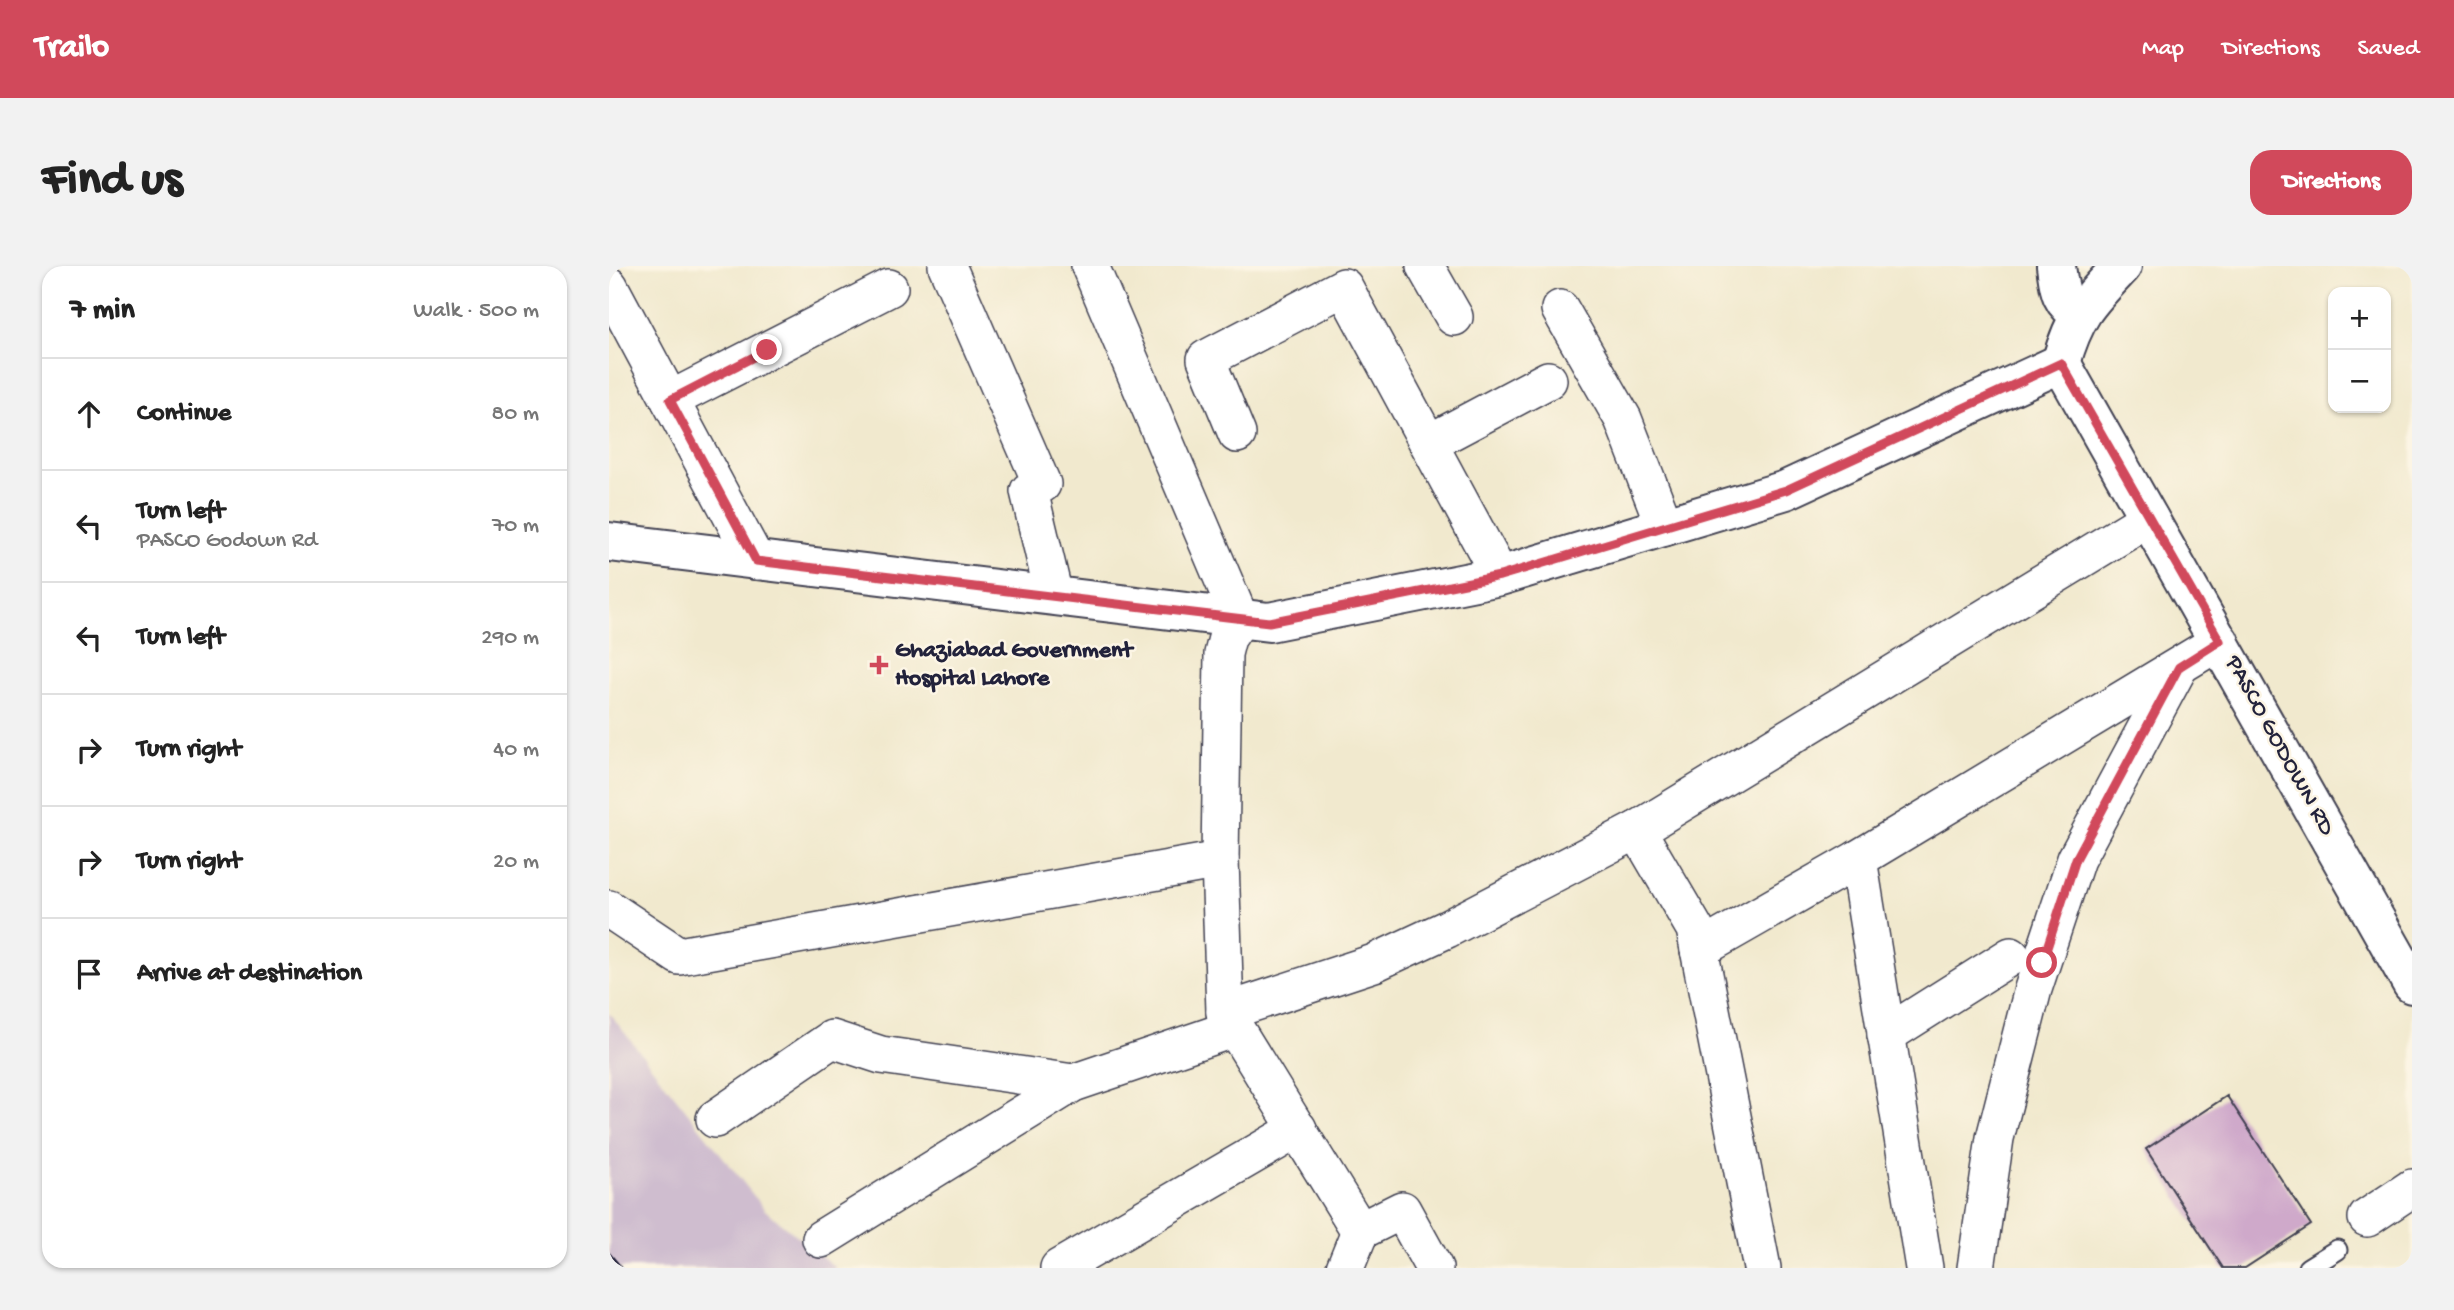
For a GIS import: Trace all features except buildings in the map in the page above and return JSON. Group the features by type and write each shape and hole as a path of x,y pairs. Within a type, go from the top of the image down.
{"street":[{"path":"609,274 625,266"},
{"path":"947,266 1042,484 1029,491 1054,596"},
{"path":"1425,266 1454,317"},
{"path":"2056,266 2065,303 2080,313"},
{"path":"609,542 1269,622 1500,576 1786,490 2061,363 2072,327 2080,313 2122,266"},
{"path":"1091,267 1240,619"},
{"path":"609,286 756,561"},
{"path":"1237,434 1206,359 1345,287 1500,576"},
{"path":"670,400 889,288"},
{"path":"1560,309 1623,419 1665,527"},
{"name":"PASCO GODOWN RD","path":"2061,363 2412,984"},
{"path":"1429,443 1548,380"},
{"path":"821,1239 1073,1083 1374,963 1447,929 1637,830 2149,518"},
{"path":"1240,619 1227,638 1223,654 1220,860 1230,1020 1360,1231"},
{"path":"1699,950 1858,859 2220,641"},
{"path":"1976,1268 1995,1138 2033,989 2072,872 2179,667"},
{"path":"1637,830 1695,929 1762,1268"},
{"path":"1858,859 1924,1268"},
{"path":"609,909 679,956 1220,860"},
{"path":"1886,1035 2011,956"},
{"path":"715,1119 832,1039 881,1055 1073,1083"},
{"path":"1059,1268 1298,1129"},
{"path":"2367,1218 2412,1188"},
{"path":"1345,1268 1360,1231 1402,1210 1434,1268"}],"lane":[{"path":"2308,1268 2337,1250"}],"shaded area":[{"path":"609,1013 765,1210 836,1268 609,1268"}],"railway":[{"path":"609,1255 620,1268"}],"place":[{"name":"Ghaziabad Government Hospital Lahore","path":"879,665"}],"route":[{"path":"767,350 670,400 756,561 1269,622 1500,576 1786,490 2061,363 2220,641 2179,667 2076,859 2042,963"}]}
